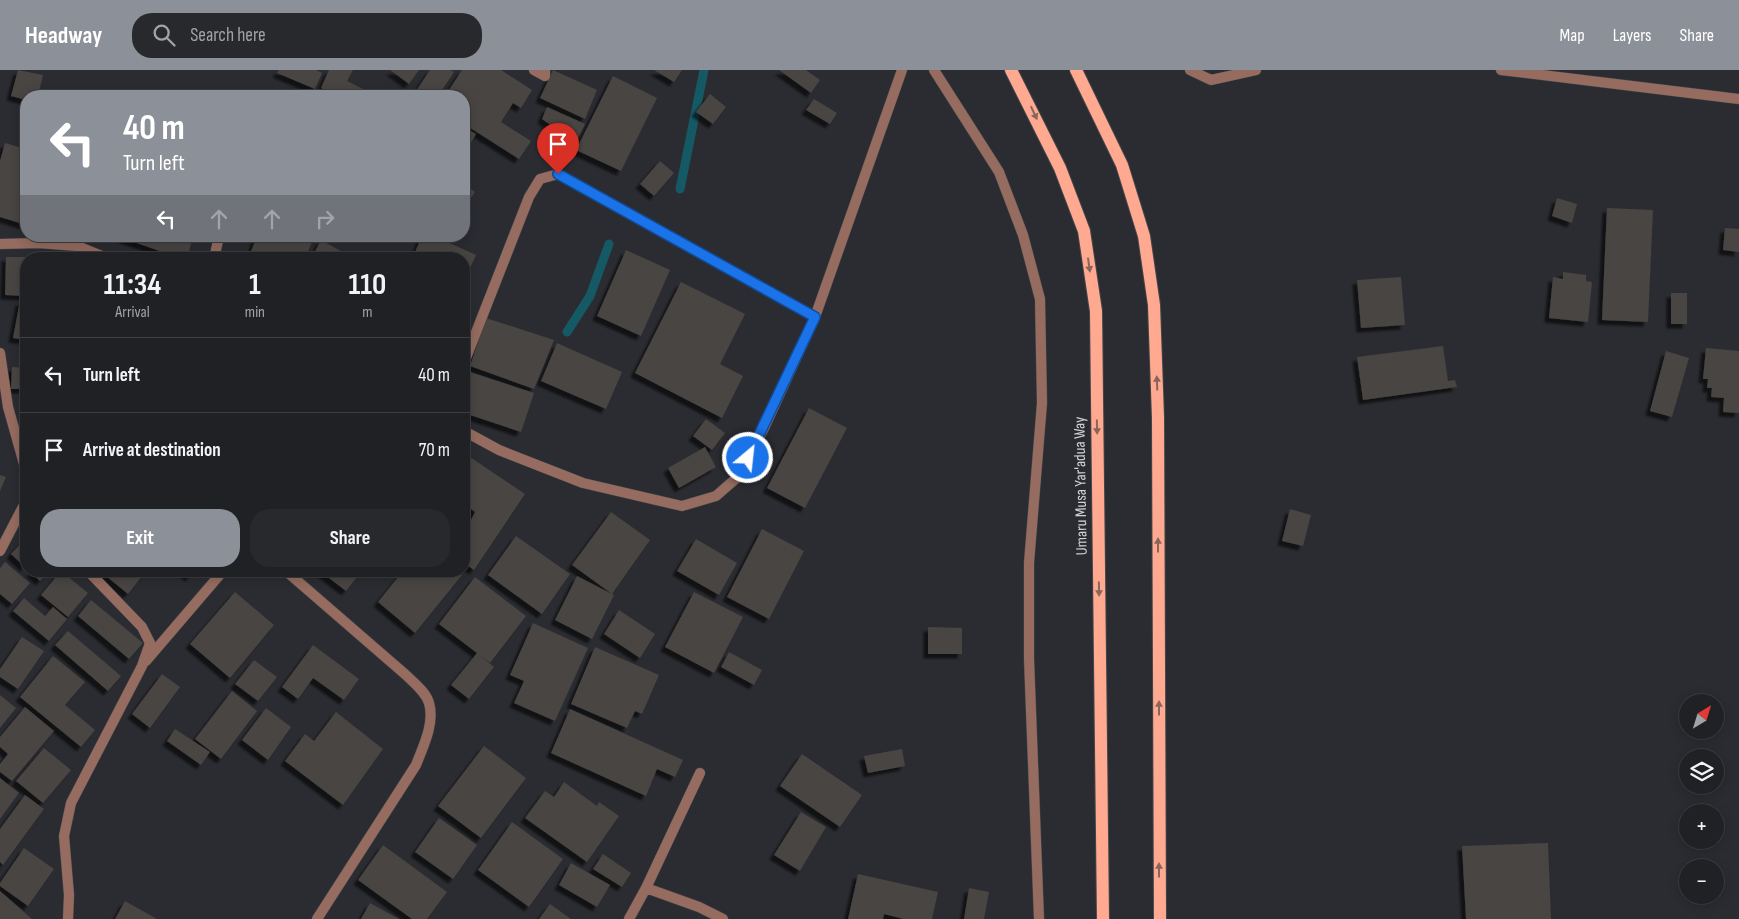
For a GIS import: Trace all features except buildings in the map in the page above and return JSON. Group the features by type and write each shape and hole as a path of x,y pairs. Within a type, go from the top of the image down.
{"main road":[{"name":"Umaru Musa Yar'adua Way","path":"1011,70 1060,168 1084,231 1096,311 1103,919"},
{"path":"1076,70 1122,165 1144,236 1154,305 1158,418 1160,919"}],"street":[{"path":"534,70 545,76 545,70"},
{"path":"470,434 500,450 583,483 682,506 716,496 740,474 766,426 815,317 902,70"},
{"path":"934,70 999,172 1023,235 1040,299 1042,403 1029,563 1029,659 1039,919"},
{"path":"1190,70 1211,80 1256,70"},
{"path":"1501,70 1739,98"},
{"path":"470,348 529,197 540,179 558,174 815,317"},
{"path":"0,244 39,243 77,246 92,252"},
{"path":"0,354 8,407 20,450"},
{"path":"0,551 20,513"},
{"path":"68,919 69,895 64,836 71,803 142,666 150,643 142,628 94,577"},
{"path":"142,666 218,577"},
{"path":"293,577 406,675 422,692 429,703 427,738 416,765 317,919"},
{"path":"629,919 646,888 700,773"},
{"path":"646,888 699,907 722,919"}],"waterway":[{"path":"680,189 704,70"},
{"path":"567,332 590,296 609,244"}],"route":[{"path":"558,174 815,317 766,426 748,458"}]}
